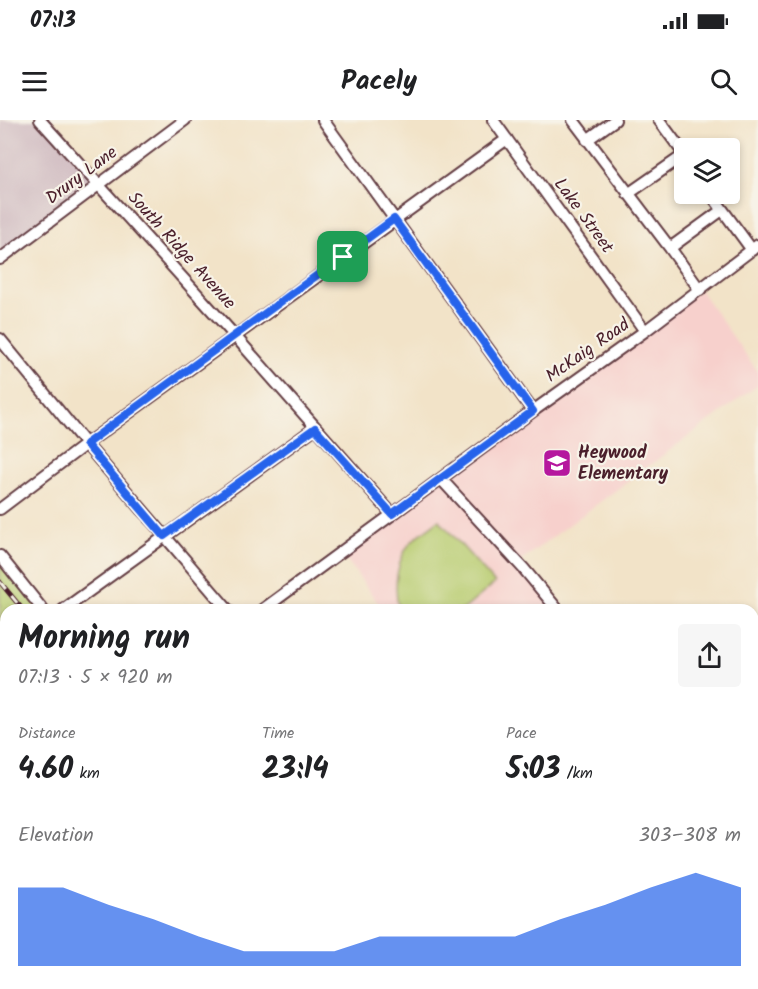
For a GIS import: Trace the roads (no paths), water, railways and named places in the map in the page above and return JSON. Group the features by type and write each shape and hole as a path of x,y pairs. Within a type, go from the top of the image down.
{"street":[{"name":"South Ridge Avenue","path":"40,120 392,514"},
{"name":"Drury Lane","path":"0,259 185,120"},
{"path":"324,120 533,411"},
{"name":"Lake Street","path":"493,120 645,331"},
{"path":"573,120 700,290"},
{"path":"587,140 615,120"},
{"path":"659,120 674,140"},
{"path":"0,510 86,444 507,139"},
{"path":"628,194 674,161"},
{"path":"718,204 755,248"},
{"path":"670,248 722,210"},
{"name":"McKaig Road","path":"274,604 392,514 645,331 755,248"},
{"path":"0,339 223,604"},
{"path":"71,604 315,428"},
{"path":"441,479 553,604"},
{"path":"0,556 38,604"}],"railway":[{"path":"0,582 18,604"}],"place":[{"name":"Heywood Elementary","path":"557,463"}]}
